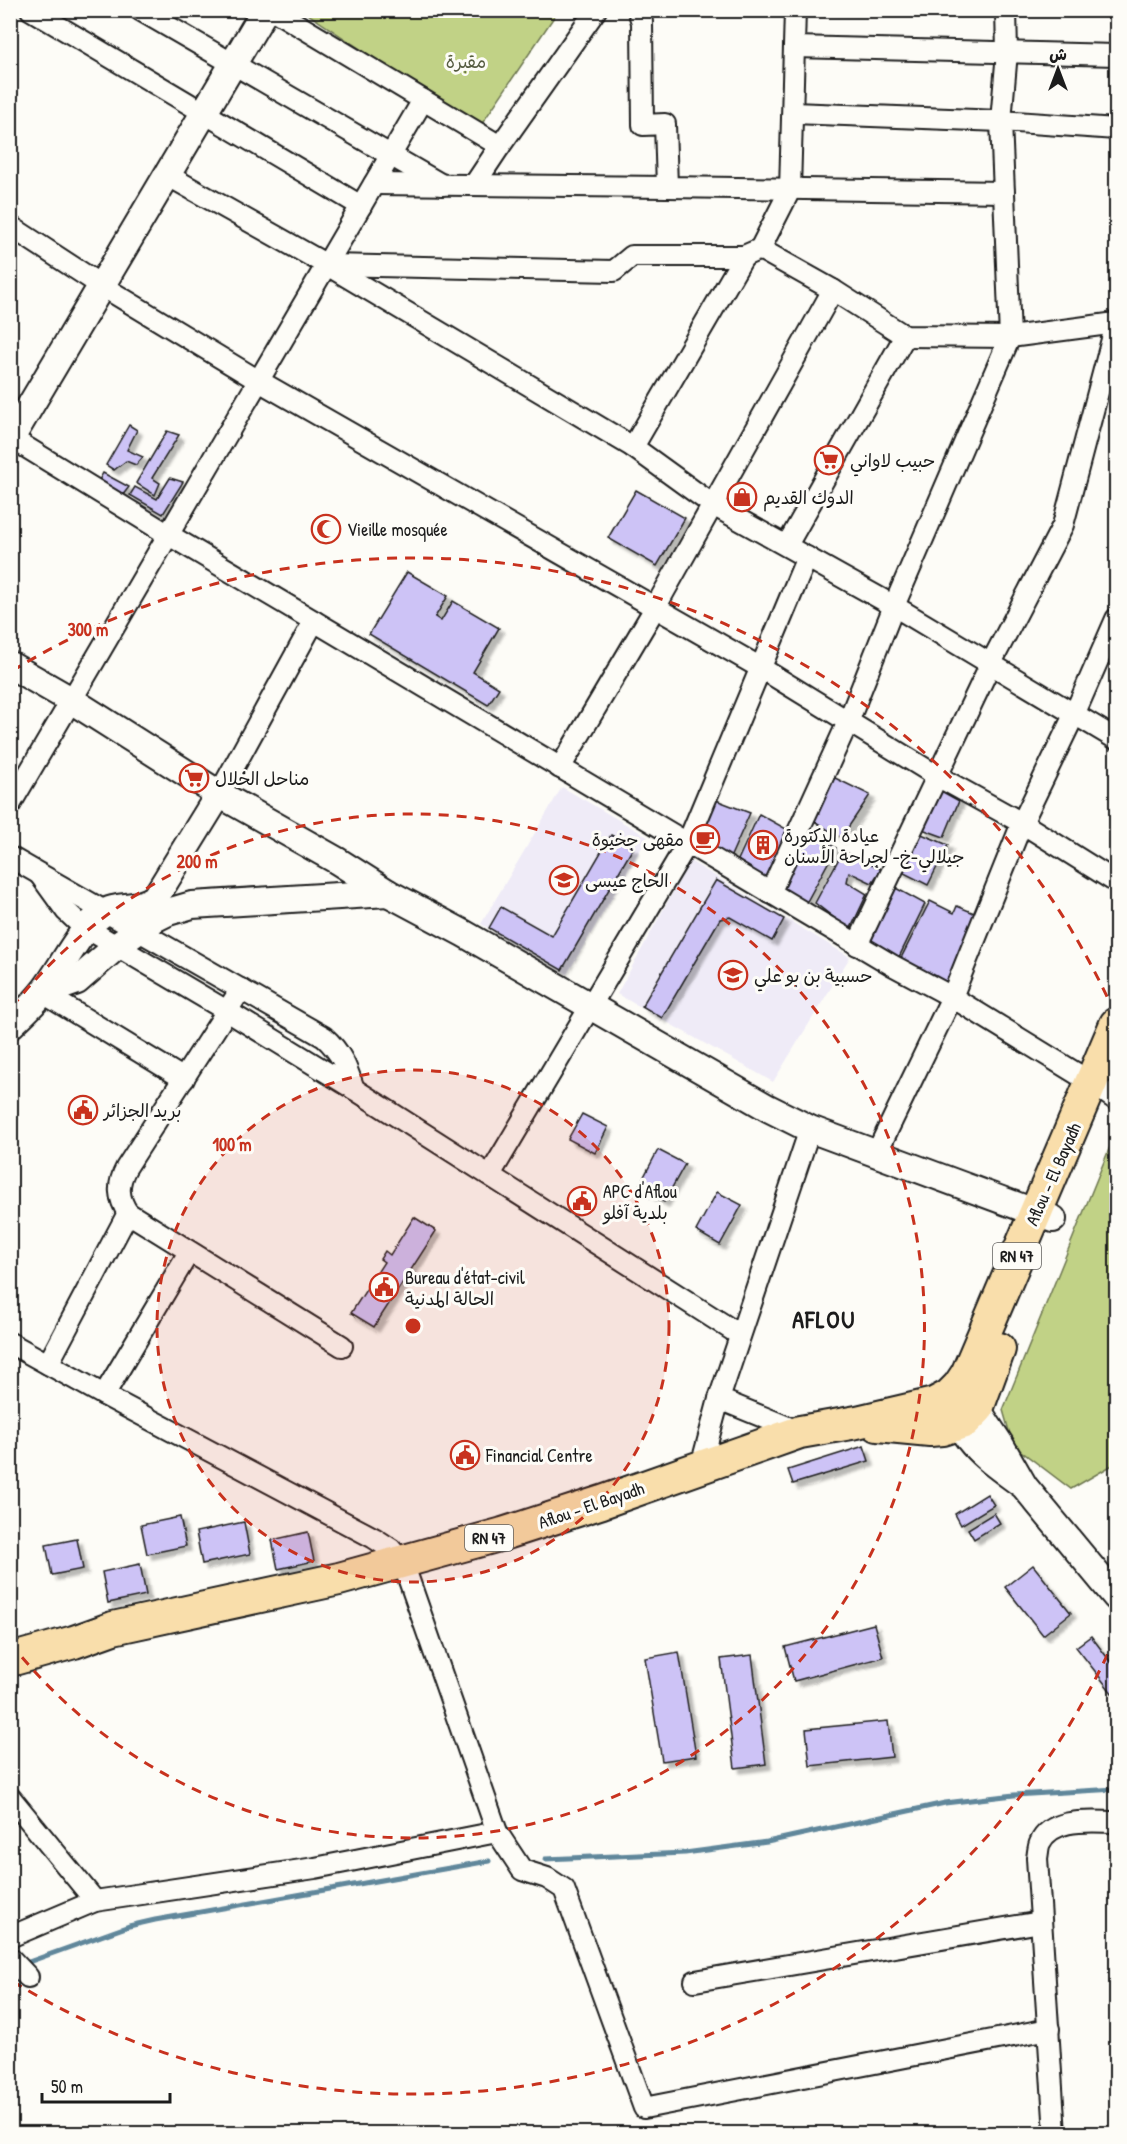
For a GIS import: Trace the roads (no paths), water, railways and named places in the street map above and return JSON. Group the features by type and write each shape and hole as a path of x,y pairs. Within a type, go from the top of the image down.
{"main road":[{"name":"Aflou - El Bayadh","path":"10,1660 113,1628 276,1594 403,1563 602,1502 800,1432 857,1422 934,1404 961,1410 959,1386 1109,1089 1116,1024"},
{"name":"Aflou - El Bayadh","path":"10,1639 79,1628 113,1628"}],"street":[{"path":"140,10 442,185"},
{"path":"265,10 11,439 857,945 1109,1089"},
{"path":"273,10 500,146"},
{"path":"474,185 596,10"},
{"path":"638,10 642,22 643,125 665,124 667,187"},
{"path":"633,447 790,190 795,10"},
{"path":"770,893 848,722 894,606 1010,337 1001,121 1006,52 1006,10"},
{"path":"36,12 361,206"},
{"path":"795,47 1116,55"},
{"path":"10,805 423,100"},
{"path":"793,113 1001,121 1116,129"},
{"path":"167,175 327,265 633,447 713,505 894,606 1116,739"},
{"path":"374,184 1004,192"},
{"path":"10,226 102,286 259,381 760,668 1116,882"},
{"path":"327,265 614,272 632,256 752,252 833,290 905,336 1010,337 1116,324 1063,525 990,664 857,945"},
{"path":"560,768 655,608 833,290"},
{"path":"787,545 905,336"},
{"path":"490,1175 687,844 807,557"},
{"path":"876,1154 951,998 1022,824 1074,715 1116,619"},
{"path":"10,1026 43,993 87,929 105,912 139,906 154,898 219,794 314,621"},
{"path":"10,665 219,794 336,860 388,893 463,933 768,1108 810,1129 1044,1216"},
{"path":"10,857 330,1042 344,1061 354,1089"},
{"path":"325,897 332,881 336,860"},
{"path":"40,875 70,916 87,929 354,1089 740,1335"},
{"path":"43,993 77,981 139,930 168,912 192,905 388,893"},
{"path":"241,989 122,1177 120,1196 128,1213 342,1346"},
{"path":"43,993 184,1079"},
{"path":"700,1466 719,1398 810,1129"},
{"path":"48,1364 128,1213"},
{"path":"104,1395 189,1252"},
{"path":"10,1343 374,1538 391,1549 403,1563 497,1832 522,1870 547,1878 564,1889 644,2108 1048,2029"},
{"path":"719,1398 800,1432"},
{"path":"961,1410 979,1451 1024,1486 1116,1597"},
{"path":"10,1797 95,1900"},
{"path":"1055,2133 1037,1858 1040,1843 1049,1833 1064,1824 1116,1821"},
{"path":"10,1937 95,1900 315,1868 497,1832"},
{"path":"695,1981 1041,1922"},
{"path":"10,1958 28,1977"}],"waterway":[{"path":"545,1859 685,1853 767,1842 945,1803 1014,1795 1116,1789"},
{"path":"23,1964 129,1926 155,1920 489,1861"}],"place":[{"name":"حبيب لاواني","path":"829,460"},
{"name":"الدوك القديم","path":"742,497"},
{"name":"Vieille mosquée","path":"326,529"},
{"name":"مناحل الخلال","path":"194,778"},
{"name":"مقهى جخيوة","path":"705,839"},
{"name":"عيادة الدكتورة جيلالي-خ- لجراحة الأسنان","path":"763,845"},
{"name":"الحاج عيسى","path":"564,880"},
{"name":"حسبية بن بو علي","path":"733,975"},
{"name":"بريد الجزائر","path":"83,1110"},
{"name":"APC d'Aflou بلدية آفلو","path":"582,1201"},
{"name":"Bureau d'état-civil الحالة المدنية","path":"384,1287"},
{"name":"Financial Centre","path":"465,1455"}],"district":[{"name":"AFLOU","path":"824,1319"}],"park label":[{"name":"مقبرة","path":"466,61"}]}
